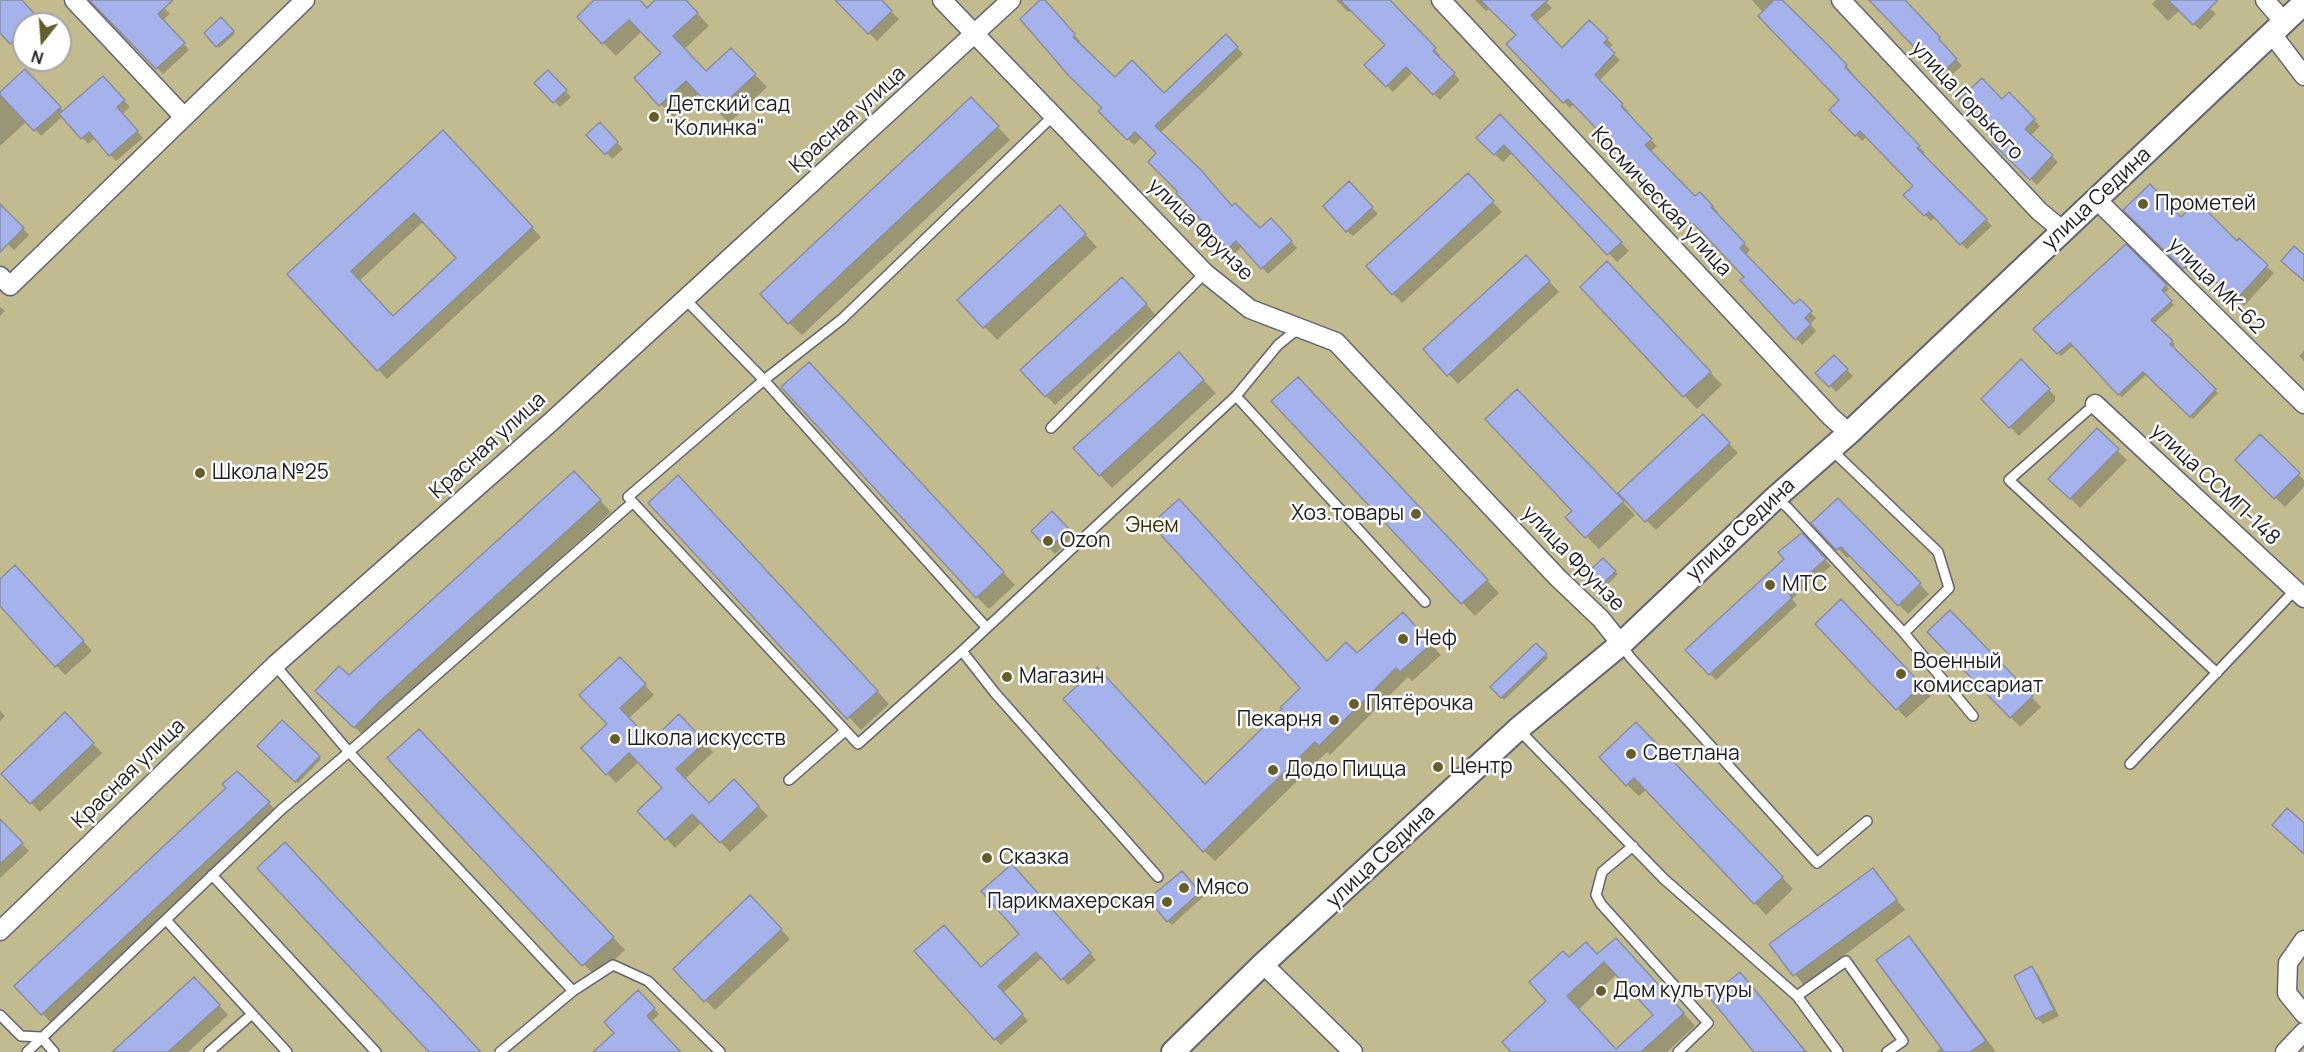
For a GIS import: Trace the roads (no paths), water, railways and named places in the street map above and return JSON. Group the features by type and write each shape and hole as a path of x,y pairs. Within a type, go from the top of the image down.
{"street":[{"path":"74,0 184,117"},
{"path":"5,281 184,117 305,0"},
{"name":"улица Фрунзе","path":"942,0 1205,273 1250,309 1336,342 1557,577 1601,619 1621,644"},
{"name":"Красная улица","path":"0,931 275,665 552,421 1011,0"},
{"name":"Космическая улица","path":"1441,0 1823,408 1843,438"},
{"name":"улица Горького","path":"1841,0 2039,211 2063,231"},
{"path":"2265,0 2304,76"},
{"name":"улица Седина","path":"1173,1052 1263,964 1518,729 1621,644 2304,3"},
{"name":"улица МК-62","path":"2096,199 2304,404"},
{"name":"улица ССМП-148","path":"2095,404 2299,594"},
{"path":"2304,940 2288,963 2286,993 2304,1014"},
{"path":"1263,964 1353,1052"},
{"path":"2284,1052 2304,1032"}],"lane":[{"path":"1054,115 842,319 764,380 628,497 858,744 962,651 1236,396 1278,345 1299,328"},
{"path":"1051,428 1205,273"},
{"path":"685,299 764,380 986,627"},
{"path":"1236,396 1425,602"},
{"path":"2095,404 2009,480 2217,673"},
{"path":"1843,438 1839,457 1938,552 1949,588 1904,633"},
{"path":"1775,498 1787,507 1904,633 1973,716"},
{"path":"27,1052 282,809 632,503"},
{"path":"2130,764 2217,673 2299,594"},
{"path":"1621,644 1630,657 1817,863 1868,821"},
{"path":"962,651 996,693 1158,877"},
{"path":"275,665 349,752 573,991"},
{"path":"1518,729 1664,879 1797,996 1838,1052"},
{"path":"789,780 845,731"},
{"path":"1633,846 1602,872 1596,895 1601,904 1708,1023 1678,1052"},
{"path":"212,874 376,1052"},
{"path":"166,920 287,1052"},
{"path":"1797,996 1846,961 1903,1041 1887,1052"},
{"path":"500,1052 573,991 613,965 648,981 720,1052"},
{"path":"209,1052 252,1014"},
{"path":"0,1015 21,1036 41,1037 54,1052"}],"place":[{"name":"Детский сад \"Колинка\"","path":"654,117"},
{"name":"Прометей","path":"2143,204"},
{"name":"Школа №25","path":"200,473"},
{"name":"Хоз.товары","path":"1416,514"},
{"name":"Ozon","path":"1048,541"},
{"name":"МТС","path":"1770,585"},
{"name":"Неф","path":"1403,639"},
{"name":"Военный комиссариат","path":"1901,674"},
{"name":"Магазин","path":"1007,677"},
{"name":"Пятёрочка","path":"1354,704"},
{"name":"Пекарня","path":"1334,720"},
{"name":"Школа искусств","path":"615,739"},
{"name":"Светлана","path":"1631,754"},
{"name":"Центр","path":"1438,767"},
{"name":"Додо Пицца","path":"1273,770"},
{"name":"Сказка","path":"987,858"},
{"name":"Мясо","path":"1184,888"},
{"name":"Парикмахерская","path":"1167,902"},
{"name":"Дом культуры","path":"1601,991"}],"park label":[{"name":"Энем","path":"1152,526"}]}
